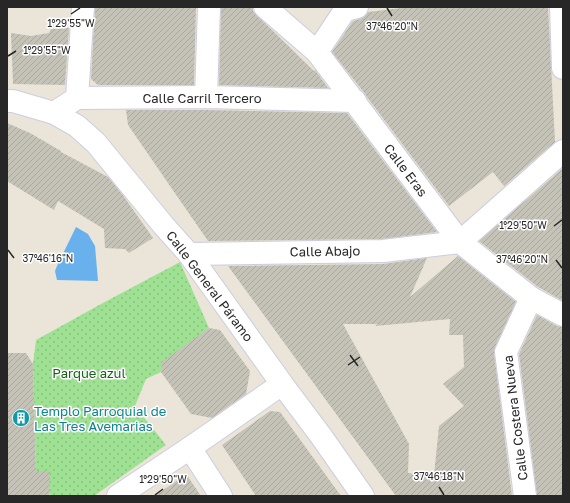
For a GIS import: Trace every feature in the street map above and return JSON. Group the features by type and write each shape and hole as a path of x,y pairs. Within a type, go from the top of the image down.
{"street":[{"path":"54,113 77,98 83,7"},
{"path":"206,97 209,7"},
{"name":"Calle Eras","path":"265,7 317,52 460,242 531,298 563,315"},
{"path":"560,7 563,68"},
{"path":"317,52 349,8"},
{"name":"Calle Carril Tercero","path":"77,98 206,97 355,101"},
{"name":"Calle General Páramo","path":"7,101 13,101 54,113 77,126 96,143 189,254 363,496"},
{"path":"460,242 563,151"},
{"name":"Calle Abajo","path":"189,254 383,250 460,242"},
{"name":"Calle Costera Nueva","path":"525,496 506,352 531,298"},
{"path":"118,496 282,384"},
{"path":"190,448 221,496"}],"green space":[{"name":"Parque azul","path":"180,262 209,328 163,362 161,372 146,379 135,406 166,445 94,496 54,496 49,494 36,471 33,364 36,340"}],"water":[{"path":"76,227 88,234 95,246 98,281 57,280 55,271"}],"building":[{"path":"95,7 196,7 194,85 98,85 91,79"},
{"path":"221,7 253,7 253,11 257,16 314,71 315,70 328,88 219,85"},
{"path":"410,7 548,7 555,142 504,186 493,172 449,206 332,52 353,21 365,16 368,12"},
{"path":"69,28 65,85 13,84 11,33 31,36 49,33 51,29"},
{"path":"126,110 347,113 437,232 382,239 208,241 128,125"},
{"path":"7,123 30,133 61,152 108,177 153,238 129,253 125,249 105,248 104,229 58,201 54,210 7,181"},
{"path":"563,168 563,301 538,287 479,241"},
{"path":"458,256 516,302 495,347 494,353 512,496 396,496 228,266 383,264 427,258 410,297","holes":["450,319 449,335 463,335 464,367 443,384 464,406 439,426 434,475 408,473 409,444 343,324 378,324 375,326"]},
{"path":"537,315 557,326 563,327 563,496 537,496 519,354"},
{"path":"209,328 220,330 250,371 246,394 212,418 191,414 161,372 162,362"},
{"name":"Templo Parroquial de Las Tres Avemarias","path":"7,353 26,353 33,364 36,471 50,471 49,496 7,496"},
{"path":"270,411 280,412 341,496 256,496 222,445"},
{"path":"186,474 201,496 155,496"}],"place":[{"name":"Templo Parroquial de Las Tres Avemarias","path":"21,418"}]}
